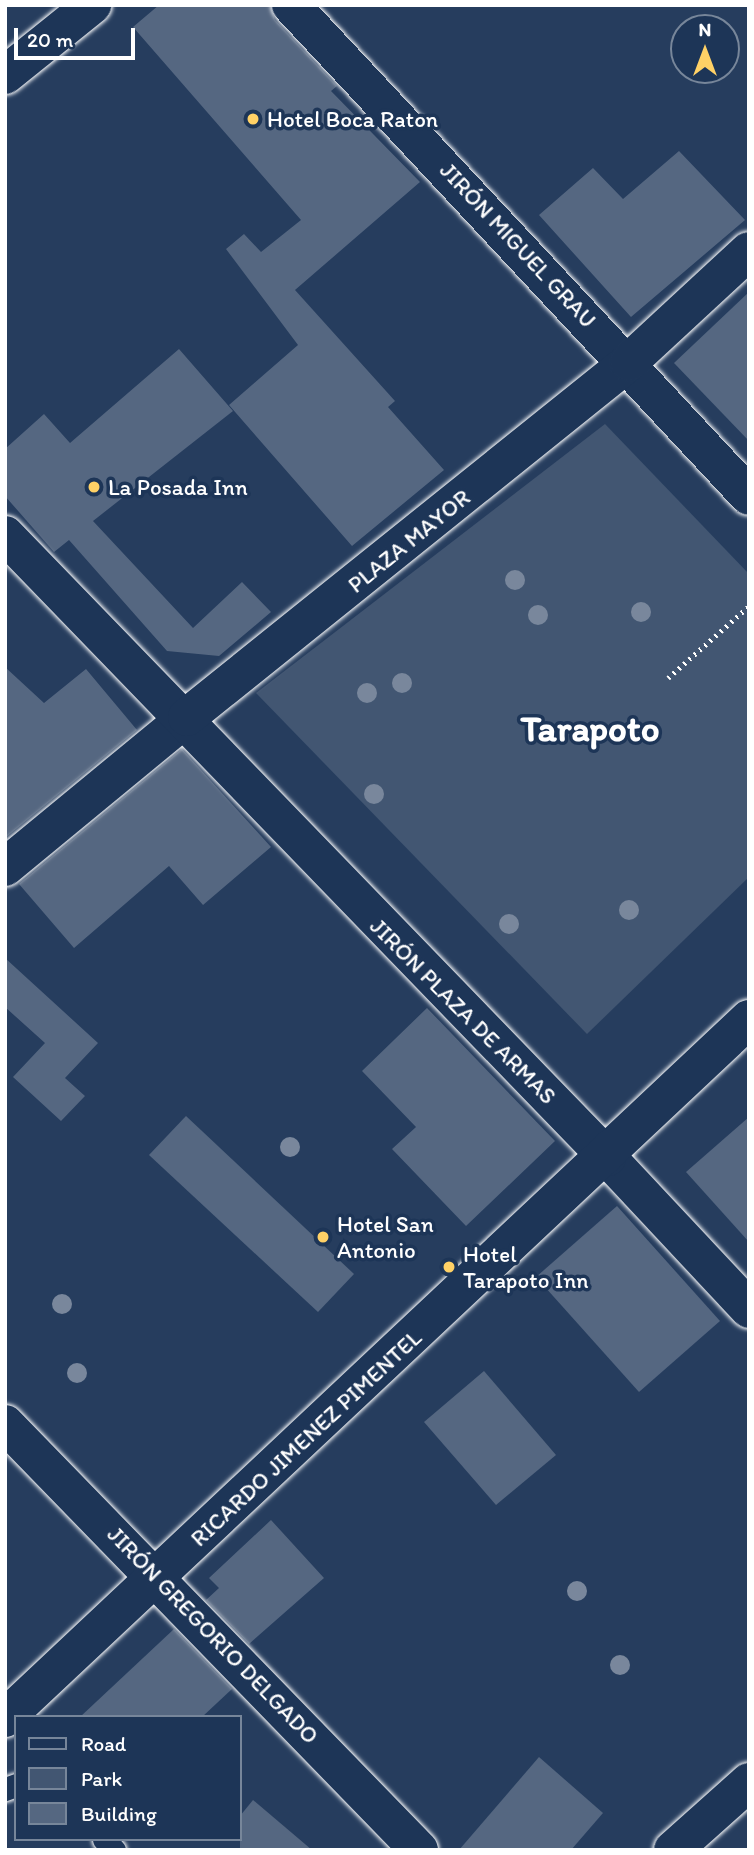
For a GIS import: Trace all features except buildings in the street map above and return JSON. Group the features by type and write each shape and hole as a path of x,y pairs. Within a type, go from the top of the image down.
{"street":[{"path":"5,75 92,5"},
{"name":"JIRÓN MIGUEL GRAU","path":"291,5 629,362"},
{"name":"PLAZA MAYOR","path":"5,867 629,362 749,251"},
{"path":"629,362 749,496"},
{"name":"JIRÓN PLAZA DE ARMAS","path":"5,535 187,718 381,929 607,1157 749,1309"},
{"path":"607,1157 749,1019"},
{"name":"RICARDO JIMENEZ PIMENTEL","path":"5,1718 607,1157"},
{"name":"JIRÓN GREGORIO DELGADO","path":"5,1424 158,1576 419,1850"},
{"path":"673,1850 749,1782"}],"path":[{"path":"668,678 749,606"}],"green space":[{"path":"605,424 749,574 749,877 587,1034 256,693"}],"place":[{"name":"Hotel Boca Raton","path":"253,119"},
{"name":"La Posada Inn","path":"94,487"},
{"name":"Hotel San Antonio","path":"323,1237"},
{"name":"Hotel Tarapoto Inn","path":"449,1267"}],"district":[{"name":"Tarapoto","path":"590,728"}]}
